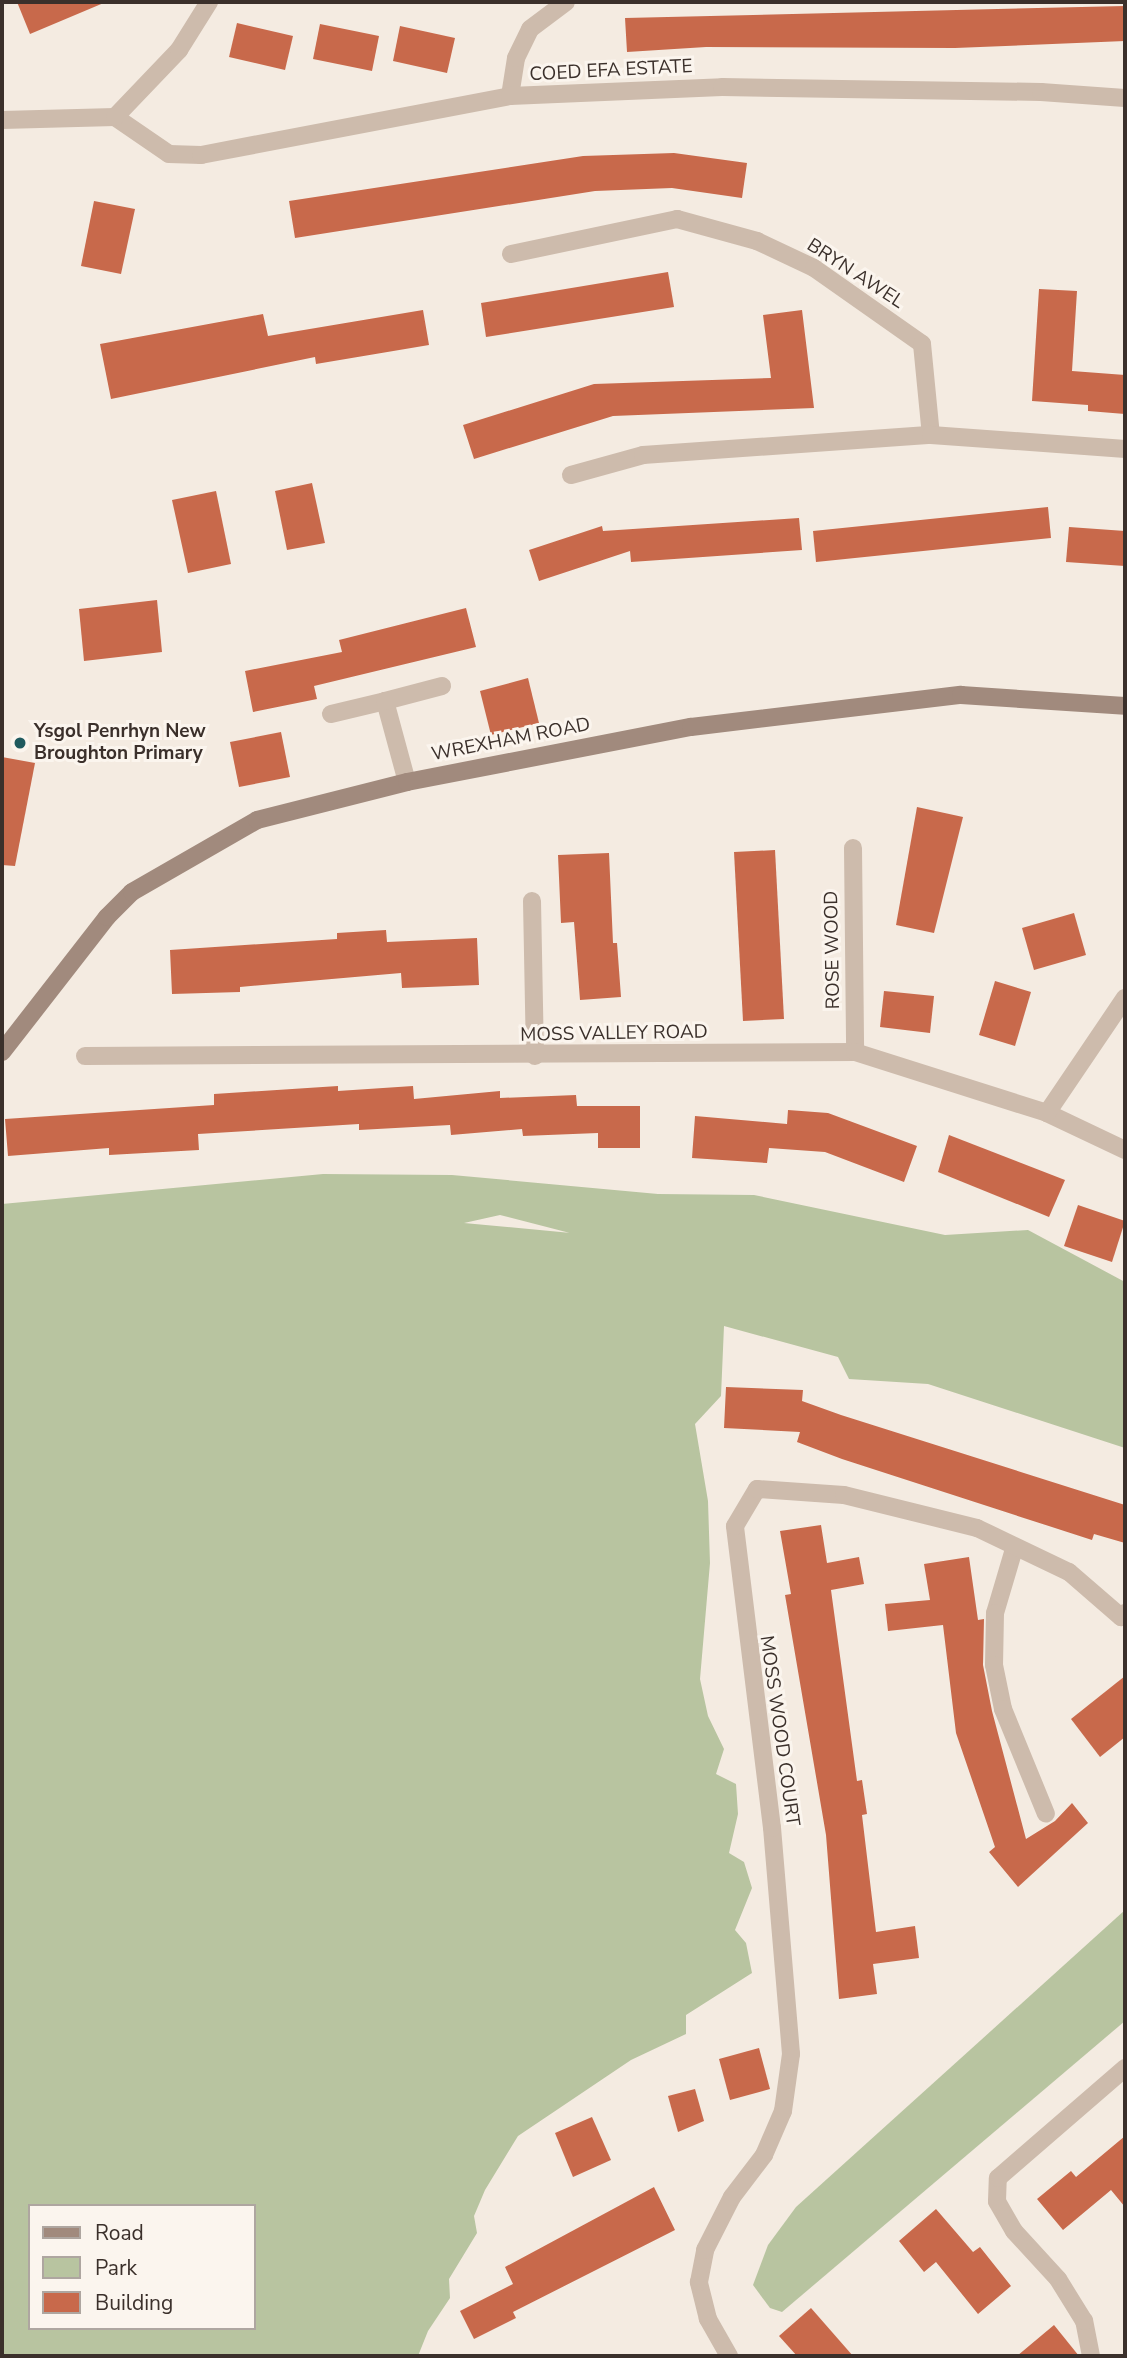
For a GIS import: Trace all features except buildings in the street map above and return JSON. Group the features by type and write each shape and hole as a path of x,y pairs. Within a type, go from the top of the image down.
{"main road":[{"name":"WREXHAM ROAD","path":"2,1052 131,892 257,820 407,782 691,727 961,695 1125,706"}],"street":[{"path":"2,120 115,117 179,50 209,2"},
{"path":"510,96 516,58 530,29 566,2"},
{"name":"COED EFA ESTATE","path":"115,117 169,154 201,155 510,96 722,87 1041,92 1125,98"},
{"name":"BRYN AWEL","path":"511,254 677,219 757,242 814,268 922,344 931,435"},
{"path":"571,475 643,454 931,435 1125,449"},
{"path":"331,714 442,686"},
{"path":"385,701 407,782"},
{"name":"ROSE WOOD","path":"853,848 855,1052"},
{"path":"532,901 535,1056"},
{"path":"1047,1113 1125,998"},
{"name":"MOSS VALLEY ROAD","path":"85,1056 535,1056 855,1052 1047,1113 1125,1150"},
{"name":"MOSS WOOD COURT","path":"729,2356 708,2319 699,2282 705,2250 732,2197 764,2155 783,2111 791,2054 772,1828 735,1526 757,1489 844,1495 977,1528 1014,1549 1069,1572 1121,1616 1125,1612"},
{"path":"1014,1549 995,1613 994,1665 1003,1709 1046,1814"},
{"path":"1091,2356 1084,2321 1058,2279 1014,2231 997,2201 998,2178 1125,2068"}],"green space":[{"path":"323,1174 452,1175 658,1194 754,1195 945,1235 1028,1230 1125,1282 1125,1448 928,1384 849,1379 838,1357 724,1326 721,1396 695,1424 708,1501 710,1563 700,1679 708,1716 724,1749 716,1774 736,1784 738,1814 729,1853 744,1862 752,1888 735,1930 746,1943 752,1973 686,2015 686,2034 631,2060 518,2136 485,2190 474,2216 477,2233 449,2279 450,2298 428,2331 418,2356 2,2356 2,1204","holes":["500,1215 569,1233 464,1223"]},
{"path":"1125,1910 1125,2021 782,2312 770,2308 753,2285 768,2245 796,2207"}],"place":[{"name":"Ysgol Penrhyn New Broughton Primary","path":"20,743"}]}
